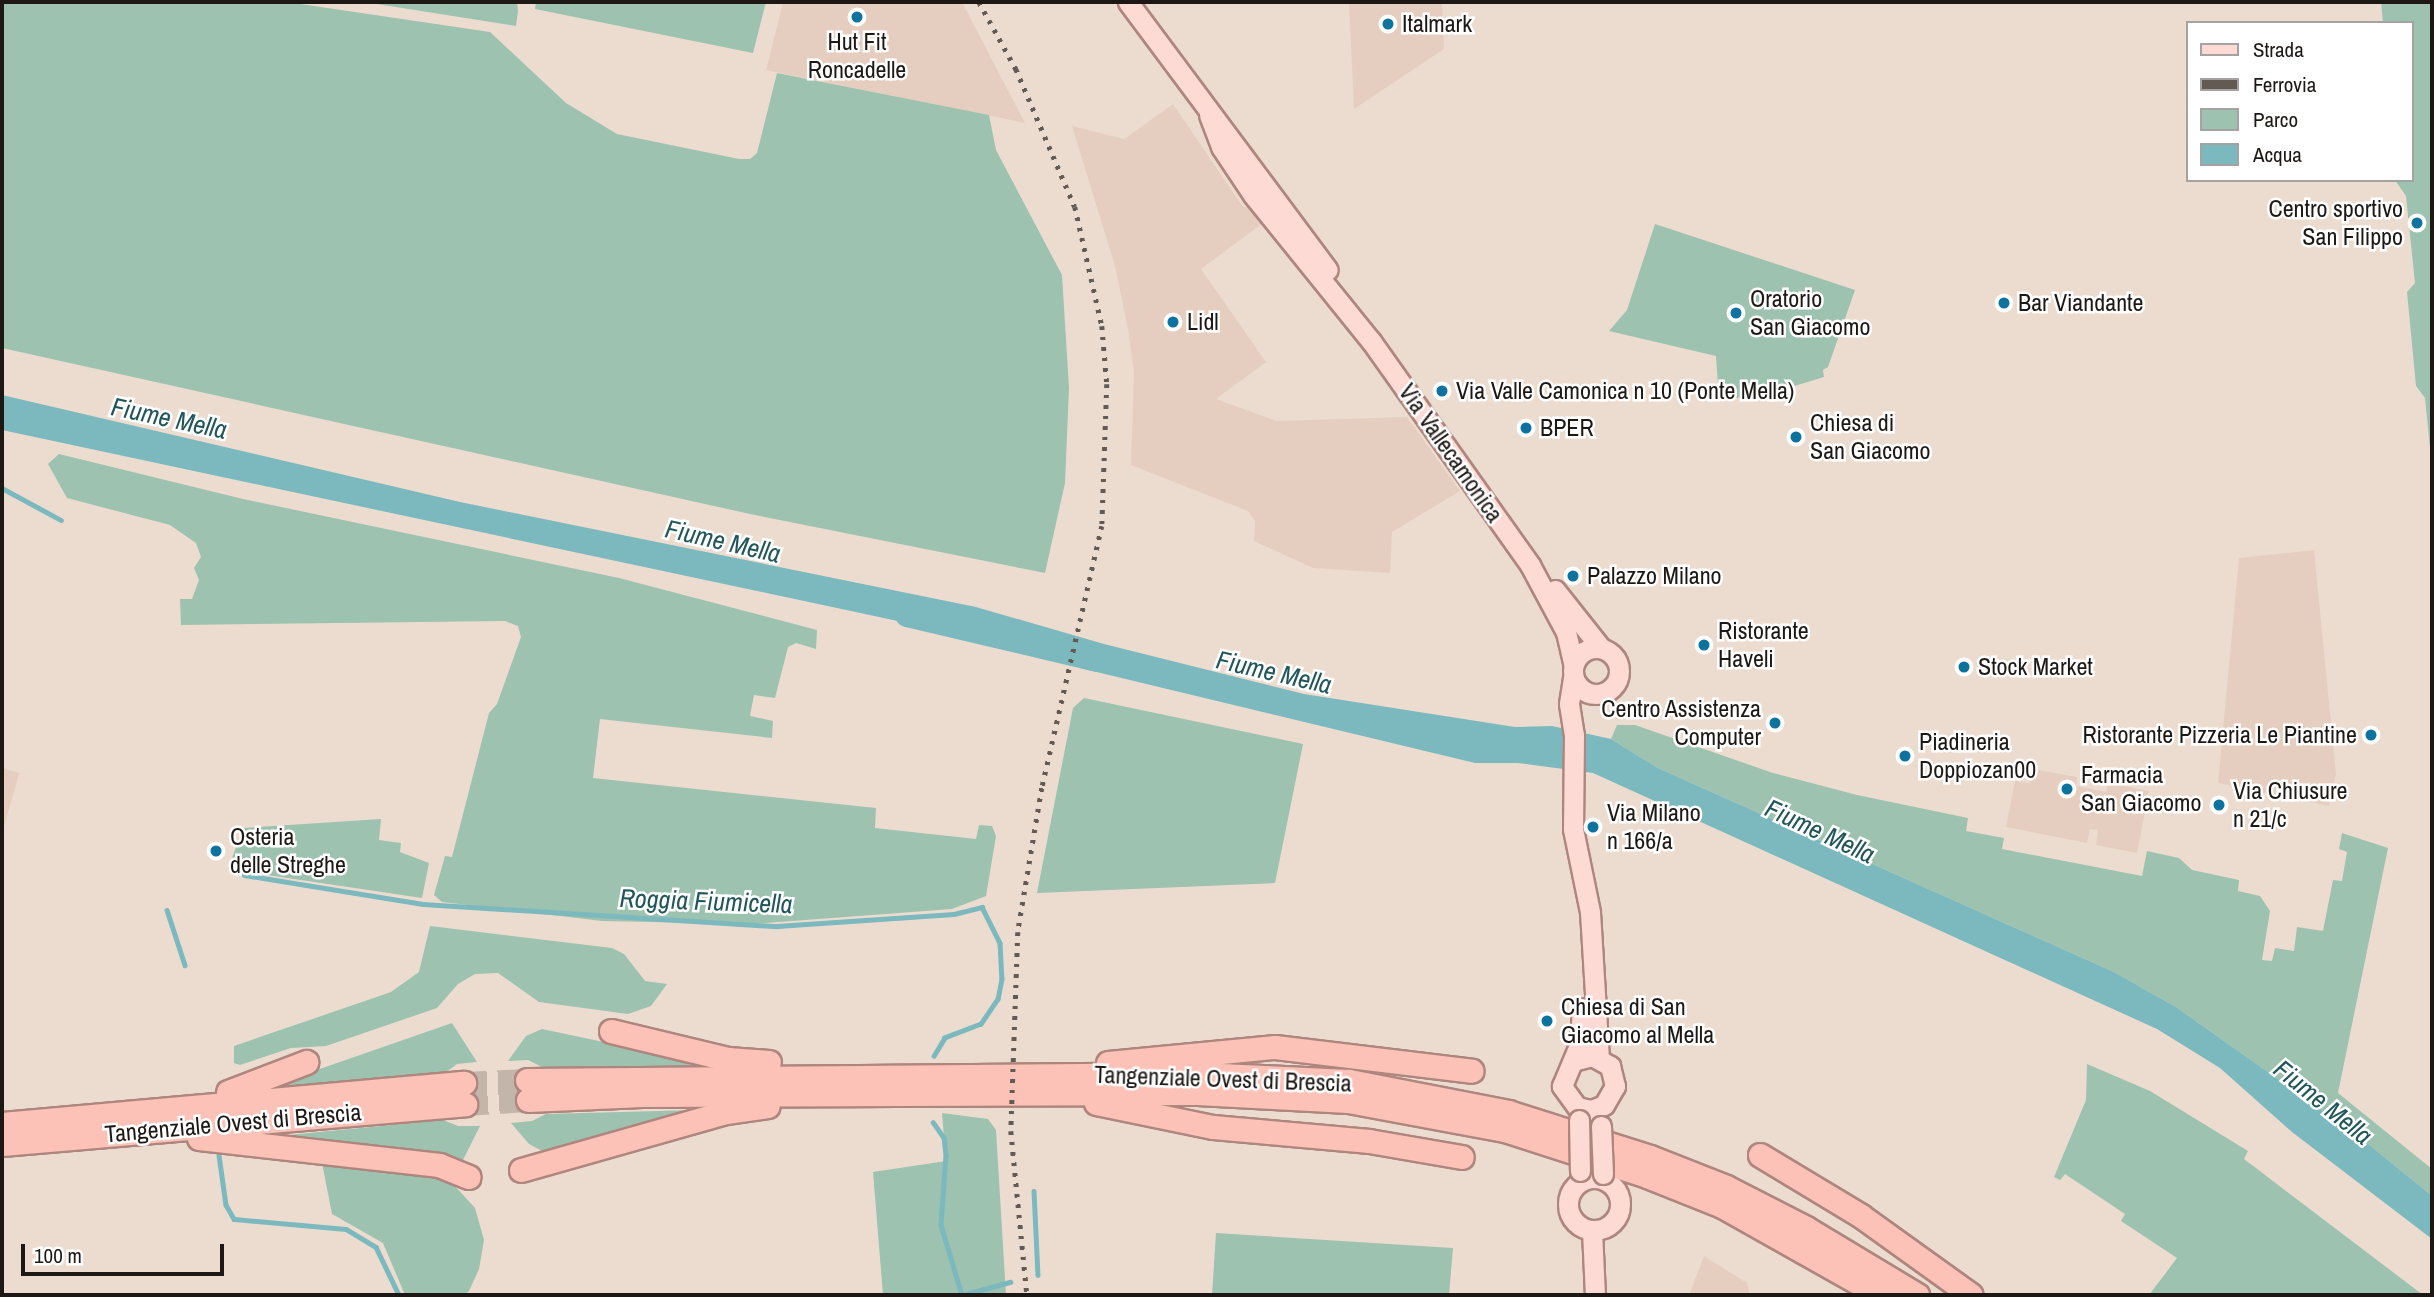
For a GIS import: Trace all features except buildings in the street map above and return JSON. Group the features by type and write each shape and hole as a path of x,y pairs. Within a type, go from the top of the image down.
{"highway":[{"path":"611,1031 727,1059 822,1063 862,1084"},
{"path":"1021,1075 1154,1056 1275,1047 1472,1072"},
{"path":"306,1062 233,1091 144,1100 113,1123 149,1140 239,1140 439,1165 469,1177"},
{"name":"Tangenziale Ovest di Brescia","path":"528,1090 862,1084 1021,1075 1279,1076 1349,1081 1466,1101 1573,1129 1726,1187 1806,1228 1917,1295"},
{"path":"521,1170 726,1112 828,1104 862,1084"},
{"name":"Tangenziale Ovest di Brescia","path":"862,1084 1066,1096 1279,1095 1418,1111 1495,1128 1647,1176 1722,1206 1880,1295"},
{"name":"Tangenziale Ovest di Brescia","path":"2,1124 113,1123 464,1094"},
{"path":"1066,1096 1213,1127 1369,1141 1462,1157"},
{"name":"Tangenziale Ovest di Brescia","path":"2,1144 113,1123"},
{"path":"1760,1155 1851,1209 1971,1295"}],"main road":[{"name":"Via Vallecamonica","path":"1128,2 1530,565 1601,648"},
{"name":"Via Vallecamonica","path":"1530,565 1566,632 1573,671 1569,704 1574,735 1576,793 1572,808 1579,843 1581,882"},
{"path":"1601,648 1615,657 1619,671 1609,690 1595,694 1581,690 1573,671 1581,652 1601,648"},
{"path":"1574,735 1595,694"},
{"path":"1581,882 1590,912 1599,1058"},
{"path":"1573,1061 1599,1058 1610,1066 1615,1079 1614,1092 1604,1105 1601,1126 1604,1178 1617,1192 1619,1208 1609,1225 1592,1230 1577,1224 1569,1211 1570,1194 1579,1177 1578,1113 1562,1086 1573,1061 1582,1024 1576,900 1581,882"},
{"path":"1578,1113 1604,1105"},
{"path":"1579,1177 1604,1178"},
{"path":"1592,1230 1595,1295"}],"shaded area":[{"path":"783,2 962,2 1025,123 766,70"},
{"path":"1349,2 1442,2 1444,49 1354,109"},
{"path":"1173,104 1243,207 1252,208 1263,223 1201,269 1266,362 1216,399 1277,421 1407,417 1460,491 1392,532 1390,573 1313,568 1254,541 1255,521 1248,511 1131,465 1134,372 1128,329 1115,266 1072,126 1124,139"},
{"path":"2314,550 2336,774 2329,806 2218,783 2239,558"},
{"path":"2,768 19,773 2,833"},
{"path":"2033,769 2077,777 2076,786 2106,792 2108,783 2149,791 2137,853 2096,845 2098,830 2090,829 2087,843 2006,827 2015,781 2029,783"},
{"path":"1704,1256 1747,1283 1750,1295 1689,1295"}],"green space":[{"path":"2,2 287,2 490,32 566,103 617,134 739,159 750,159 757,153 777,73 989,115 996,150 1062,275 1069,388 1065,483 1045,573 750,514 2,348"},
{"path":"364,2 517,2 518,11 516,26"},
{"path":"536,2 766,2 753,53 535,9"},
{"name":"Centro sportivo San Filippo","path":"2381,2 2432,2 2432,468 2425,398 2416,386 2407,292 2415,283 2406,196 2396,182 2413,182 2413,21 2383,21"},
{"name":"Oratorio San Giacomo","path":"1655,224 1855,290 1828,367 1823,370 1824,377 1762,396 1719,399 1716,356 1609,331 1627,310"},
{"path":"59,454 243,499 619,578 817,630 816,649 796,643 788,647 775,698 754,695 750,716 773,721 772,738 600,719 593,778 876,808 875,828 976,839 979,825 992,826 996,836 986,896 952,909 751,924 602,921 442,902 434,895 445,856 452,857 489,713 497,704 521,637 518,626 505,621 181,625 180,599 192,599 199,580 194,568 201,557 196,543 170,525 67,498 48,464"},
{"path":"1084,698 1303,744 1275,883 1037,893 1073,708"},
{"path":"1617,725 1635,725 1773,773 1857,795 1968,818 1966,831 2004,838 2002,849 2142,876 2147,851 2179,858 2192,870 2239,880 2238,891 2260,896 2270,911 2262,960 2272,961 2275,948 2294,951 2297,927 2323,931 2333,880 2342,881 2347,852 2339,849 2342,833 2388,848 2338,1093 2432,1169 2432,1196 2361,1138 2176,1007 2114,972 1658,768 1611,739"},
{"path":"381,819 379,840 401,843 400,852 429,863 422,898 228,869 243,828"},
{"path":"430,926 612,948 624,954 645,981 667,984 651,1006 628,1014 539,1002 498,973 475,974 458,984 437,1008 326,1046 291,1048 240,1065 234,1063 234,1046 391,992 419,972"},
{"path":"452,1023 477,1062 457,1064 441,1076 268,1087"},
{"path":"542,1029 689,1060 689,1066 544,1068 528,1060 508,1061 526,1036"},
{"path":"2087,1064 2150,1091 2248,1151 2244,1159 2423,1295 2149,1295 2177,1258 2121,1221 2125,1214 2065,1174 2060,1180 2054,1177 2086,1100"},
{"path":"696,1110 546,1153 529,1144 511,1123 532,1121 546,1114"},
{"path":"942,1113 988,1119 996,1130 1006,1295 883,1295 873,1172 946,1161"},
{"path":"443,1120 458,1126 480,1126 459,1168 268,1137"},
{"path":"322,1163 442,1178 453,1184 475,1208 484,1240 479,1269 469,1291 464,1295 405,1295 383,1243 332,1214"},
{"path":"1216,1233 1453,1248 1449,1295 1212,1295"}],"water":[{"path":"2,395 460,502 976,607 1104,644 1304,694 1515,727 1552,726 1611,739 1658,768 2114,972 2176,1007 2361,1138 2432,1196 2432,1239 2292,1132 2220,1068 2157,1029 1593,773 1518,763 1475,763 1080,668 1056,646 981,635 948,624 907,623 2,430"}],"waterway":[{"name":"Roggia Fiumicella","path":"2,488 61,520"},
{"name":"Fiume Mella","path":"907,615 1097,660"},
{"name":"Roggia Fiumicella","path":"244,875 423,904 777,926 954,914 982,907 1000,943 1002,979 998,999 981,1024 945,1038 934,1056"},
{"name":"Roggia Fiumicella","path":"167,910 185,965"},
{"name":"Roggia Fiumicella","path":"933,1122 944,1138 946,1155 941,1225 962,1295 1010,1282"},
{"name":"Roggia Fiumicella","path":"219,1155 226,1205 234,1219 346,1229 376,1247 399,1295"},
{"name":"Roggia Fiumicella","path":"1034,1191 1038,1275"}],"tunnel":[{"path":"464,1083 527,1080"},
{"path":"465,1104 528,1100"}],"railway":[{"path":"979,2 1016,69 1075,207 1102,326 1107,384 1102,526 1042,788 1018,932 1011,1131 1027,1295"}],"place":[{"name":"Hut Fit Roncadelle","path":"857,17"},
{"name":"Italmark","path":"1388,24"},
{"name":"Centro sportivo San Filippo","path":"2417,223"},
{"name":"Bar Viandante","path":"2004,303"},
{"name":"Oratorio San Giacomo","path":"1736,313"},
{"name":"Lidl","path":"1173,322"},
{"name":"Via Valle Camonica n 10 (Ponte Mella)","path":"1442,391"},
{"name":"BPER","path":"1526,428"},
{"name":"Chiesa di San Giacomo","path":"1796,437"},
{"name":"Palazzo Milano","path":"1573,576"},
{"name":"Ristorante Haveli","path":"1704,645"},
{"name":"Stock Market","path":"1964,667"},
{"name":"Centro Assistenza Computer","path":"1775,723"},
{"name":"Ristorante Pizzeria Le Piantine","path":"2371,735"},
{"name":"Piadineria Doppiozan00","path":"1905,756"},
{"name":"Farmacia San Giacomo","path":"2067,789"},
{"name":"Via Chiusure n 21/c","path":"2219,805"},
{"name":"Via Milano n 166/a","path":"1593,827"},
{"name":"Osteria delle Streghe","path":"216,851"},
{"name":"Chiesa di San Giacomo al Mella","path":"1547,1021"}]}
